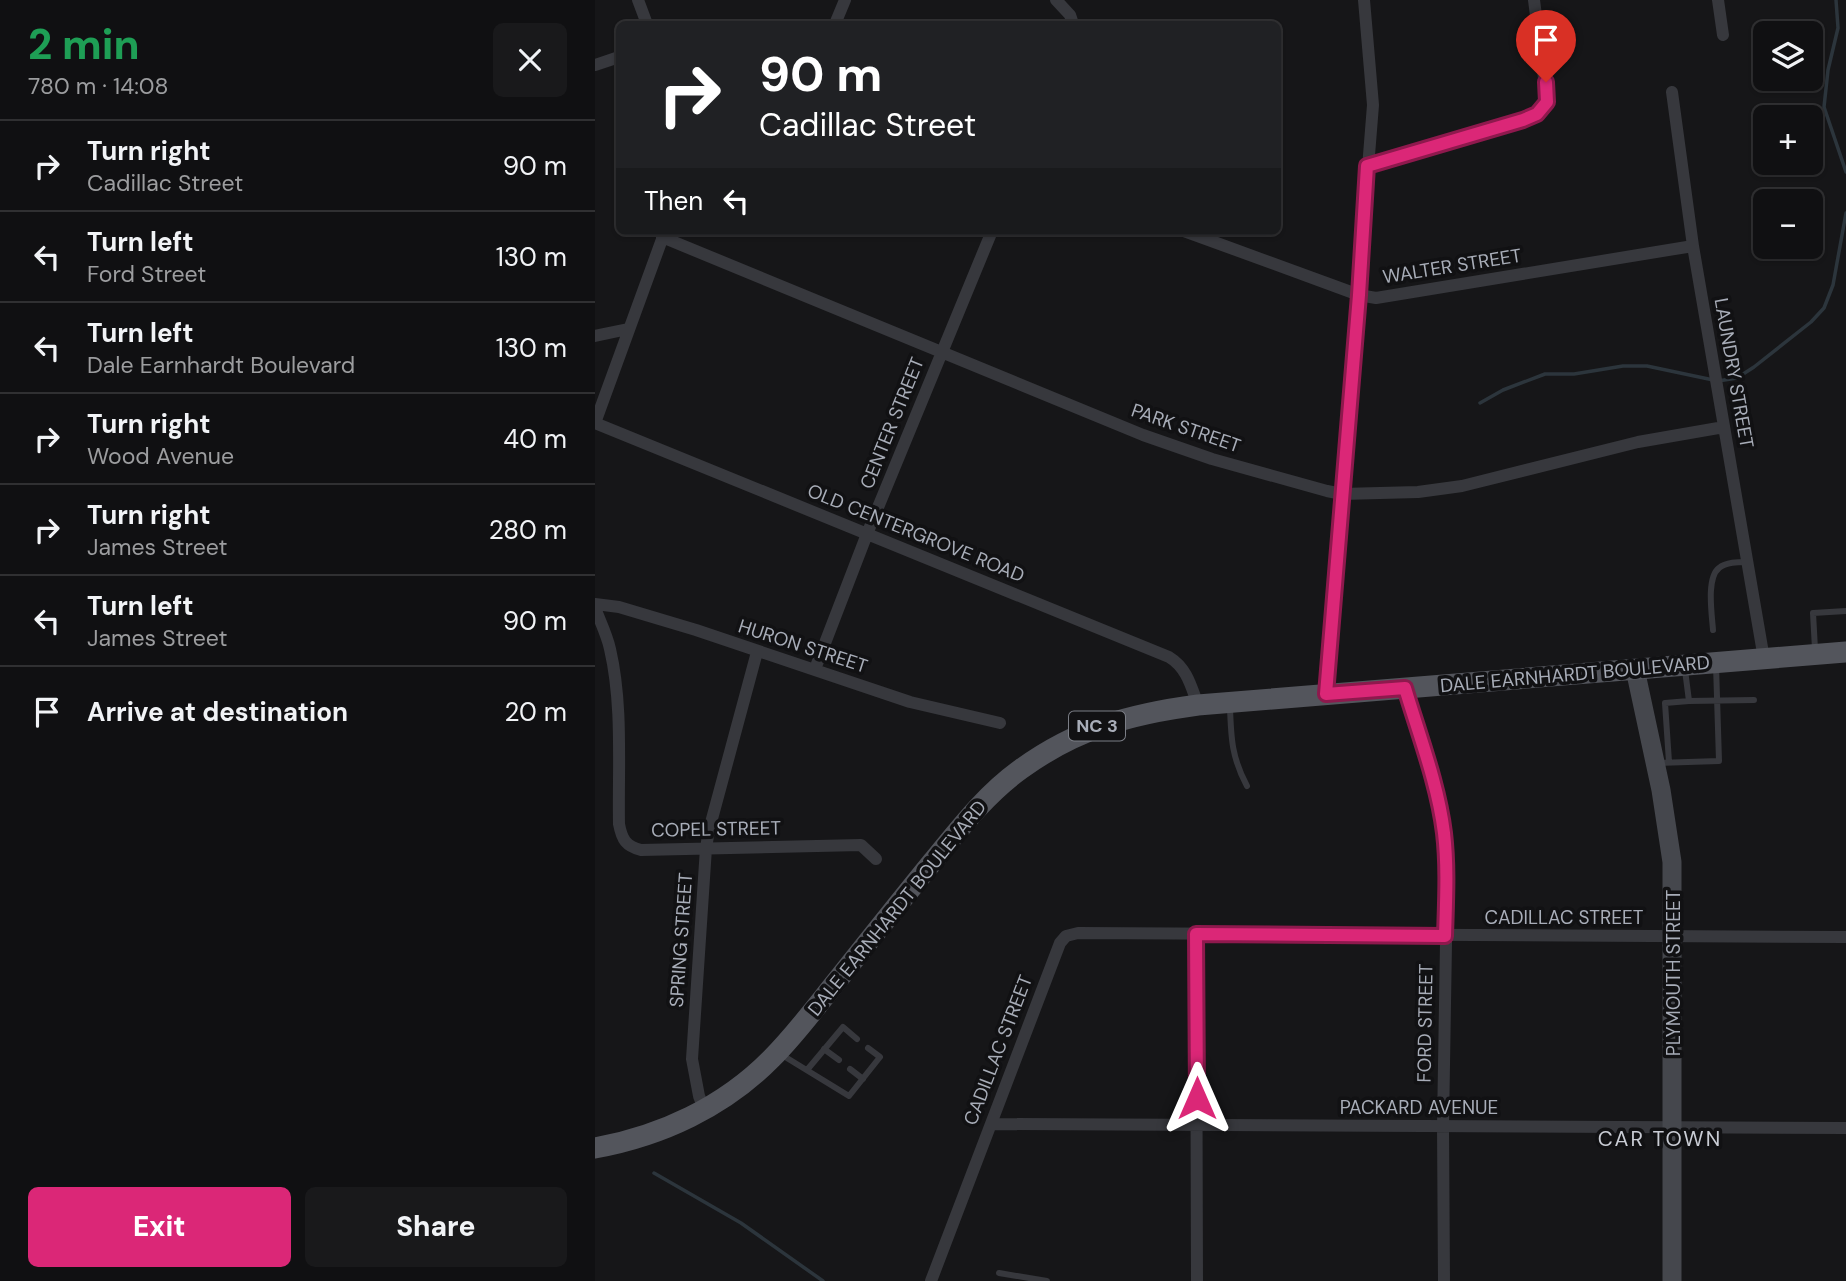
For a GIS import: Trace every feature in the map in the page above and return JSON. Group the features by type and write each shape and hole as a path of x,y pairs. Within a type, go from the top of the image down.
{"main road":[{"name":"DALE EARNHARDT BOULEVARD","path":"595,1148 631,1141 668,1128 704,1109 751,1077 777,1052 971,815 997,788 1058,745 1097,727 1153,710 1198,705 1846,652"}],"street":[{"path":"638,0 646,21"},
{"path":"836,21 845,0"},
{"path":"1056,0 1072,21"},
{"path":"1326,694 1373,105 1364,0"},
{"path":"1367,166 1537,114 1547,102 1534,0"},
{"path":"1718,0 1723,36"},
{"path":"595,65 616,58"},
{"name":"LAUNDRY STREET","path":"1672,92 1693,246 1764,659"},
{"path":"595,423 664,235"},
{"name":"PARK STREET","path":"666,235 1143,435 1212,459 1342,494 1418,492 1462,486 1638,442 1724,427"},
{"name":"CENTER STREET","path":"815,669 867,534 990,235"},
{"name":"WALTER STREET","path":"1195,235 1359,295 1383,298 1693,246"},
{"path":"595,336 628,329"},
{"name":"OLD CENTERGROVE ROAD","path":"595,423 1169,657 1177,662 1189,677 1198,705"},
{"name":"HURON STREET","path":"595,606 619,607 697,630 911,702 1000,723"},
{"name":"COPEL STREET","path":"595,606 613,661 617,708 619,824 621,837 628,846 641,850 861,845 876,859"},
{"name":"SPRING STREET","path":"704,1109 692,1059 706,848 757,652"},
{"name":"PLYMOUTH STREET","path":"1635,669 1662,762 1672,862 1672,1281"},
{"name":"FORD STREET","path":"1405,688 1437,798 1444,834 1447,882 1443,1126 1444,1281"},
{"name":"CADILLAC STREET","path":"931,1281 1060,943 1066,936 1078,933 1846,937"},
{"path":"1196,934 1197,1281"},
{"name":"PACKARD AVENUE","path":"991,1124 1846,1129"}],"lane":[{"path":"1713,630 1711,583 1716,571 1731,563 1747,562"},
{"path":"1815,655 1813,613 1846,611"},
{"path":"1716,663 1717,701 1719,761 1662,762 1665,703 1689,701 1717,701 1754,699"},
{"path":"1685,665 1689,701"},
{"path":"1230,702 1233,751 1247,786"},
{"path":"807,1070 843,1027 857,1039"},
{"path":"777,1052 849,1096 880,1057 868,1048"},
{"path":"824,1049 839,1060"},
{"path":"850,1069 863,1079"},
{"path":"999,1273 1047,1281"}],"waterway":[{"path":"1836,0 1838,28 1828,70 1824,107 1846,172"},
{"path":"1480,403 1503,390 1545,374 1574,374 1623,366 1647,366 1718,381 1737,378 1811,322 1824,308 1833,285 1846,213"},
{"path":"654,1173 741,1223 823,1281"}],"district":[{"name":"CAR TOWN","path":"1660,1139"}],"route":[{"path":"1197,1098 1196,934 1445,936 1447,882 1444,834 1437,798 1405,688 1326,694 1367,166 1537,114 1547,102 1546,82"}]}
